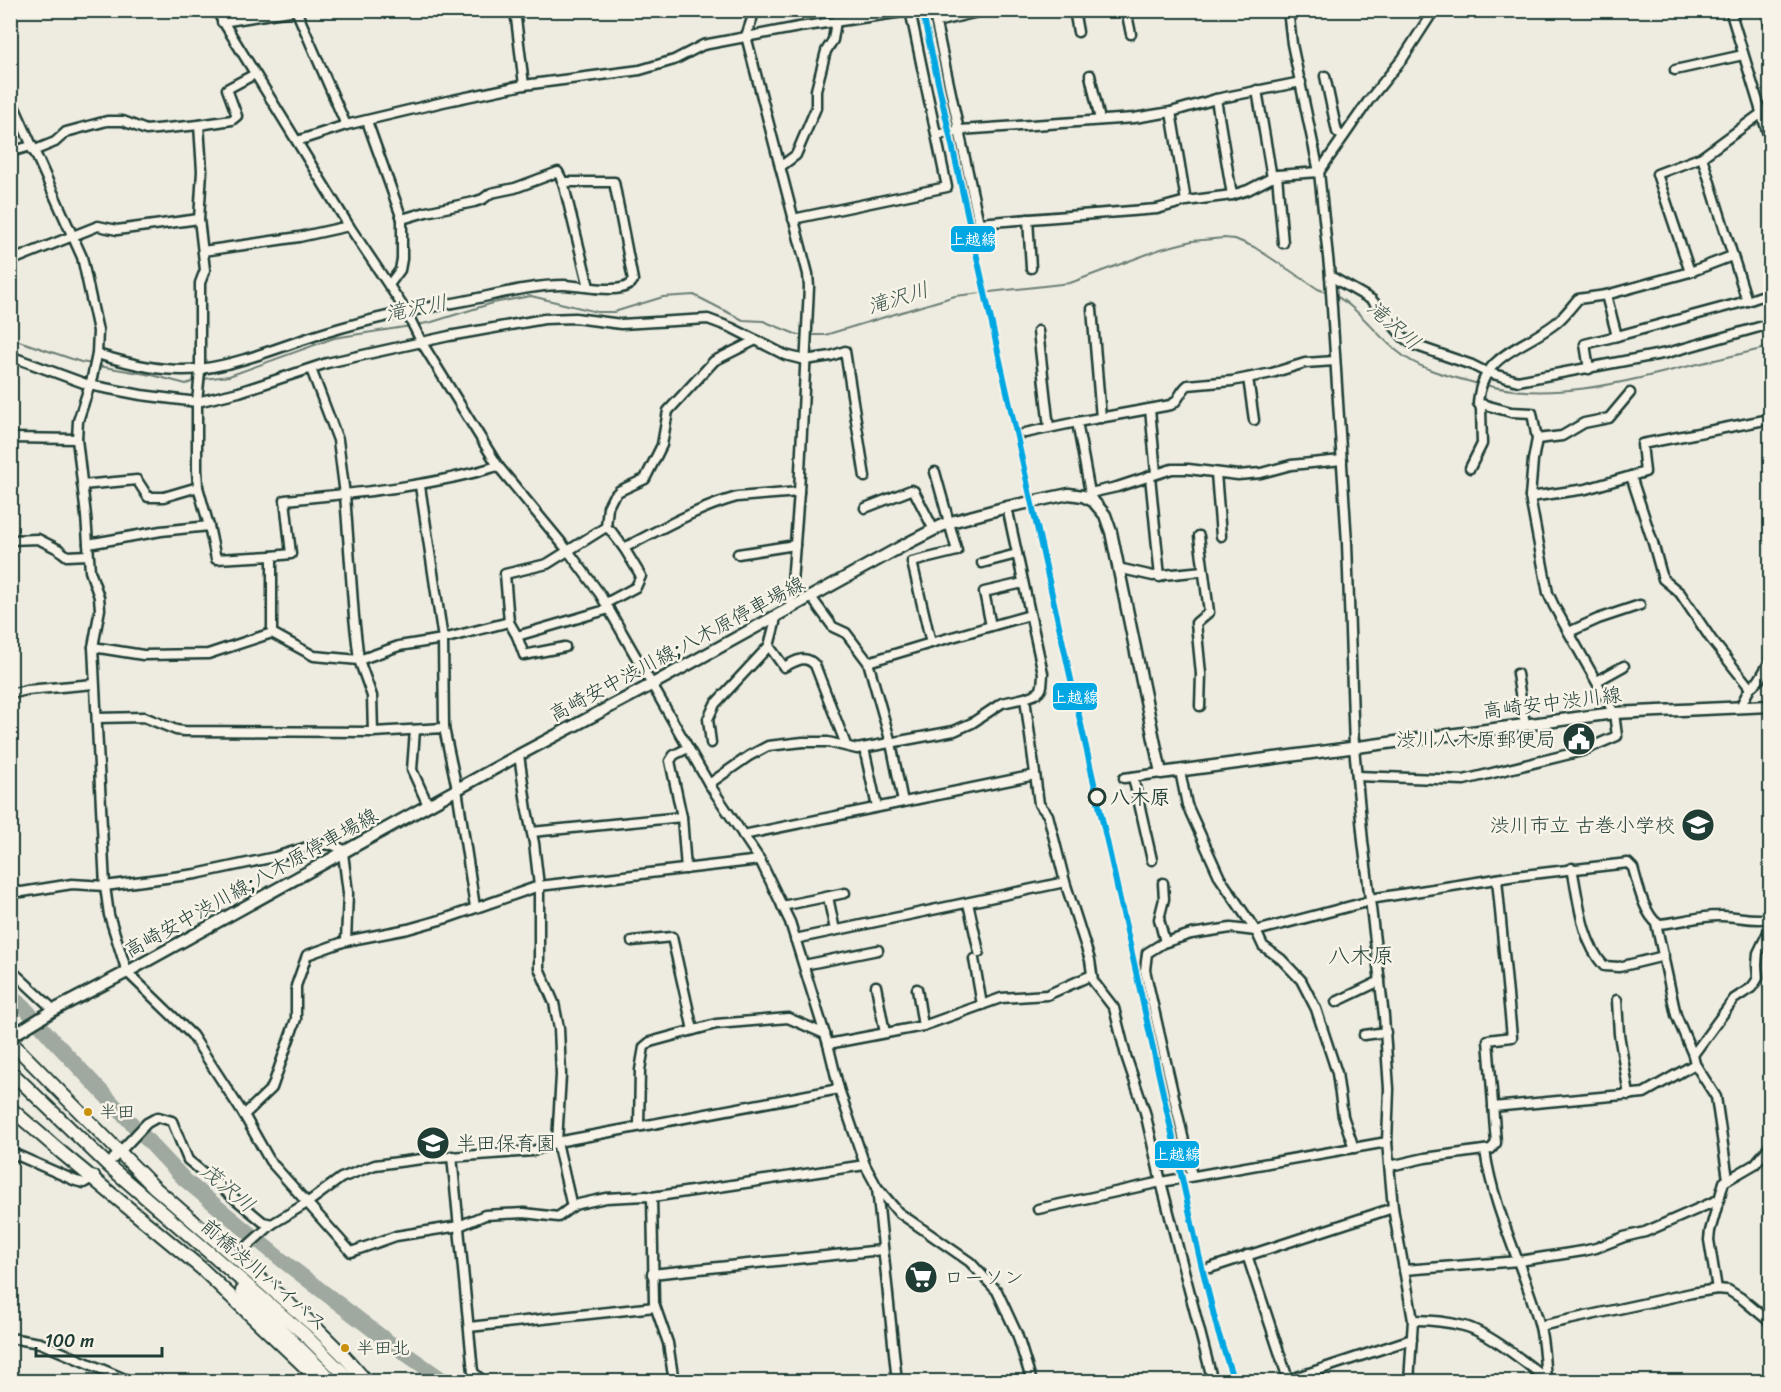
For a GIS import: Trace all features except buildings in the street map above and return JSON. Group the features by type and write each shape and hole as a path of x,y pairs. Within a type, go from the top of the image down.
{"highway":[{"path":"1767,10 1770,21"},
{"path":"10,1039 154,1187 315,1327 367,1382"},
{"name":"前橋渋川バイパス","path":"10,1071 110,1167 304,1334 352,1382"},
{"path":"10,1108 201,1268 321,1382"},
{"name":"前橋渋川バイパス","path":"176,1224 334,1382"}],"main road":[{"name":"高崎安中渋川線;八木原停車場線","path":"10,1039 26,1026 49,1013 949,522 1069,494 1089,496"},
{"path":"1089,496 1105,515 1111,532 1161,773"},
{"name":"高崎安中渋川線","path":"1161,773 1614,713 1770,706"}],"street":[{"path":"216,10 349,226 406,311 422,343 498,466 569,552 608,606 709,784 760,860 795,939 828,1044 839,1089 865,1165 877,1187 898,1212 970,1262 997,1291 1017,1334 1032,1382"},
{"path":"515,10 524,86"},
{"path":"755,10 747,36 809,287 799,492 789,609"},
{"path":"297,141 346,125 443,102 524,86 640,70 674,60 703,45 910,10 947,187 794,219"},
{"path":"933,10 979,223 1157,209 1186,201 1232,195 1275,177 1319,172 1369,99 1403,58 1434,10"},
{"path":"936,22 986,10"},
{"path":"1074,10 1078,32"},
{"path":"1126,10 1131,34"},
{"path":"1288,10 1292,44 1319,172 1330,276 1342,460 1354,747 1386,1032 1389,1089 1387,1142 1393,1208 1413,1320 1409,1382"},
{"path":"1730,10 1770,141"},
{"path":"222,22 296,11 346,125"},
{"path":"780,167 796,155 816,108 816,90 826,51 833,40 836,21"},
{"path":"1675,70 1743,55"},
{"path":"10,152 32,149 55,142 66,132 107,121 123,121 146,130 232,120 237,116 227,89 255,74"},
{"path":"1090,75 1100,120"},
{"path":"1324,76 1337,132 1343,137"},
{"path":"937,135 960,130 1100,120 1172,112 1216,99 1301,82"},
{"path":"1257,90 1275,177 1283,243"},
{"path":"10,97 82,257 98,331 96,356 78,421 77,439 90,571 99,597 100,609 93,647 94,684 105,886 110,915 127,972 192,1035 244,1115 270,1161 351,1252 396,1236 459,1226 485,1215 524,1213 558,1217 572,1207 606,1198 652,1197 865,1165"},
{"path":"1216,99 1232,195"},
{"path":"1690,272 1658,174 1702,157 1770,107"},
{"path":"1172,112 1186,201"},
{"path":"367,121 402,219 400,270 389,285"},
{"path":"199,125 202,171 199,219 205,270 200,283 200,370 197,402 198,487 216,559 291,554 285,500 420,486 498,466"},
{"path":"1702,157 1747,301"},
{"path":"402,219 474,202 491,193 515,188 558,172 563,182 589,287"},
{"path":"96,356 157,368 200,370 406,311 538,286 624,288 632,284 614,182 563,182"},
{"path":"10,261 98,226 117,230 199,219"},
{"path":"1028,219 1031,268"},
{"path":"203,251 299,237 349,226"},
{"path":"1470,468 1482,444 1478,393 1485,374 1500,357 1558,322 1578,299 1606,295 1690,272 1732,256"},
{"path":"1330,276 1372,300 1404,339 1414,345 1454,358 1485,374 1518,381 1667,353 1770,324"},
{"path":"1589,369 1585,344 1770,293"},
{"path":"1606,295 1617,336"},
{"path":"1092,309 1101,418"},
{"path":"10,356 141,395 197,402 227,395 327,363 544,319 575,318 621,324 708,319 785,355 806,360 845,351 865,477"},
{"path":"1038,331 1049,428"},
{"path":"606,527 608,507 613,497 619,491 645,479 662,445 668,411 714,361 756,340"},
{"path":"1025,433 1175,403 1188,385 1232,381 1305,363 1335,361"},
{"path":"311,369 338,440 359,660 372,696 373,732"},
{"path":"1248,378 1254,420"},
{"path":"1537,439 1562,436 1584,423 1609,418 1630,393"},
{"path":"1357,776 1464,780 1582,752 1617,736 1614,713 1548,593 1530,497 1537,439 1532,413 1511,412 1479,403"},
{"path":"1150,409 1160,577"},
{"path":"1530,497 1586,489 1646,472 1641,444 1770,418"},
{"path":"1077,422 1089,496 1172,469 1238,475 1261,473 1291,465 1342,460"},
{"path":"10,438 77,439"},
{"path":"931,643 912,561 957,551 934,471"},
{"path":"1216,473 1221,536"},
{"path":"1631,476 1663,579 1680,593 1710,639 1750,688"},
{"path":"82,485 137,480 148,497 164,497 198,487"},
{"path":"420,486 443,639 444,728 457,789 475,907"},
{"path":"866,508 911,490 914,491 934,530"},
{"path":"624,548 690,514 737,497 799,492"},
{"path":"709,784 749,756 768,746 828,742 857,749 954,731 972,723 1002,703 1039,693 1042,689 1043,673 1007,507"},
{"path":"88,544 161,531 209,526"},
{"path":"517,636 608,606 636,587 641,576 624,548 606,527"},
{"path":"565,646 525,655 509,622 505,574 547,564 606,527"},
{"path":"1199,536 1209,612 1196,623 1201,674 1200,706"},
{"path":"10,540 38,539 67,556 88,555"},
{"path":"738,554 795,545"},
{"path":"981,563 1017,554"},
{"path":"272,556 272,633"},
{"path":"1118,568 1160,577 1203,572"},
{"path":"991,626 984,592 1023,583"},
{"path":"811,597 833,627 846,633 868,662 891,742 903,802"},
{"path":"1569,632 1598,619 1640,605"},
{"path":"868,662 1030,615"},
{"path":"711,743 708,719 715,704 769,646 775,616"},
{"path":"93,647 144,655 208,654 272,633 314,656 359,660 399,646 443,639 509,622"},
{"path":"769,646 784,667 803,658 811,660 815,665 846,745"},
{"path":"1740,707 1750,688 1760,680 1770,661"},
{"path":"1597,681 1624,666"},
{"path":"1517,674 1526,724"},
{"path":"10,694 27,690 94,684"},
{"path":"1025,698 1038,804 1048,815 1065,882 1090,960 1093,981 1114,1008 1126,1056 1145,1112 1213,1382"},
{"path":"97,718 144,717 184,731 373,732 444,728"},
{"path":"415,730 412,770 428,805"},
{"path":"686,869 682,817 670,761 674,755 688,748"},
{"path":"864,748 877,807"},
{"path":"519,755 539,886 539,968 554,1003 558,1028 561,1075 557,1142 572,1207"},
{"path":"1180,771 1187,805 1220,878 1256,931 1263,946 1281,959 1301,980 1316,1009 1337,1073 1342,1116 1354,1148"},
{"path":"1152,860 1129,777 1161,773"},
{"path":"743,835 1035,775"},
{"path":"532,832 682,817"},
{"path":"10,891 22,892 72,884 105,886 196,874 317,844 333,845 342,849 343,853 348,893 346,941"},
{"path":"244,1115 272,1088 296,1019 296,986 308,955 346,941 408,929 447,918 539,886 760,860"},
{"path":"1192,1176 1145,970 1147,953 1165,942 1191,934 1231,928 1256,931 1370,900 1572,868 1628,863 1633,868 1648,913 1656,923 1676,1014 1695,1064 1716,1097 1728,1179"},
{"path":"1572,868 1585,932 1597,958 1604,966 1619,967 1665,956"},
{"path":"1390,1166 1495,1147 1488,1040 1512,1037 1497,879"},
{"path":"795,939 1065,882"},
{"path":"1163,883 1164,900 1159,919 1165,942"},
{"path":"782,906 845,893"},
{"path":"828,897 835,930"},
{"path":"968,903 982,1005"},
{"path":"1656,923 1716,916 1760,920 1770,918"},
{"path":"1693,1054 1734,999 1755,983 1758,978 1756,965 1758,953 1770,928"},
{"path":"632,941 672,937 693,1030"},
{"path":"804,965 878,950"},
{"path":"10,969 49,1013"},
{"path":"828,1044 923,1026 1001,998 1047,994 1092,975"},
{"path":"1335,1002 1380,981"},
{"path":"876,986 885,1033"},
{"path":"918,989 923,1026"},
{"path":"1617,1000 1619,1034 1629,1095"},
{"path":"639,1126 640,1070 644,1047 650,1042 716,1024 788,1018 825,1034"},
{"path":"1364,1035 1386,1032"},
{"path":"1493,1107 1644,1093 1695,1064"},
{"path":"234,1258 272,1224 341,1178 375,1165 452,1156 533,1151 557,1142 839,1089"},
{"path":"119,1152 147,1123 158,1117 172,1121 188,1160 263,1222 272,1224"},
{"path":"1038,1209 1192,1176 1387,1142"},
{"path":"1717,1289 1709,1240 1724,1182 1755,1164 1770,1146"},
{"path":"1485,1150 1500,1214 1519,1261 1540,1326 1548,1380"},
{"path":"10,1152 76,1182 84,1183 94,1177"},
{"path":"452,1156 473,1372 484,1382"},
{"path":"877,1187 897,1382"},
{"path":"652,1197 652,1274 655,1307 668,1343 674,1382"},
{"path":"1404,1270 1519,1261 1596,1248 1645,1232 1718,1200"},
{"path":"1210,1268 1393,1208"},
{"path":"652,1274 882,1250"},
{"path":"1247,1255 1288,1381 1412,1340"},
{"path":"1540,1326 1717,1289 1728,1290 1741,1298 1770,1322"},
{"path":"469,1327 655,1307"},
{"path":"1413,1320 1446,1323 1472,1329 1506,1349 1548,1380"},
{"path":"10,1338 40,1343 132,1382"}],"waterway":[{"name":"滝沢川","path":"417,325 493,303 531,296 597,312 614,312 663,297 694,295 743,320 763,321 798,335 825,335 955,296 1070,283 1161,249 1192,241 1224,238 1235,239 1254,247 1318,289 1328,293"},
{"name":"滝沢川","path":"1334,295 1343,300 1406,358 1436,372 1479,384"},
{"name":"滝沢川","path":"203,379 229,376 334,338 411,326"},
{"name":"滝沢川","path":"10,338 92,364"},
{"name":"滝沢川","path":"1485,385 1509,390 1533,391 1558,391 1609,385 1770,347"},
{"name":"滝沢川","path":"98,366 152,375 186,384 197,380"},
{"name":"茂沢川","path":"10,996 24,1007 185,1180 283,1261 386,1340 446,1382"}],"transit line":[{"name":"上越線","path":"922,10 1199,1255 1218,1332 1234,1382"}],"place":[{"name":"渋川八木原郵便局","path":"1579,739"},
{"name":"八木原","path":"1097,797"},
{"name":"渋川市立 古巻小学校","path":"1698,825"},
{"name":"半田","path":"88,1112"},
{"name":"半田保育園","path":"433,1143"},
{"name":"ローソン","path":"921,1277"},
{"name":"半田北","path":"345,1348"}],"district":[{"name":"八木原","path":"1361,955"}]}
